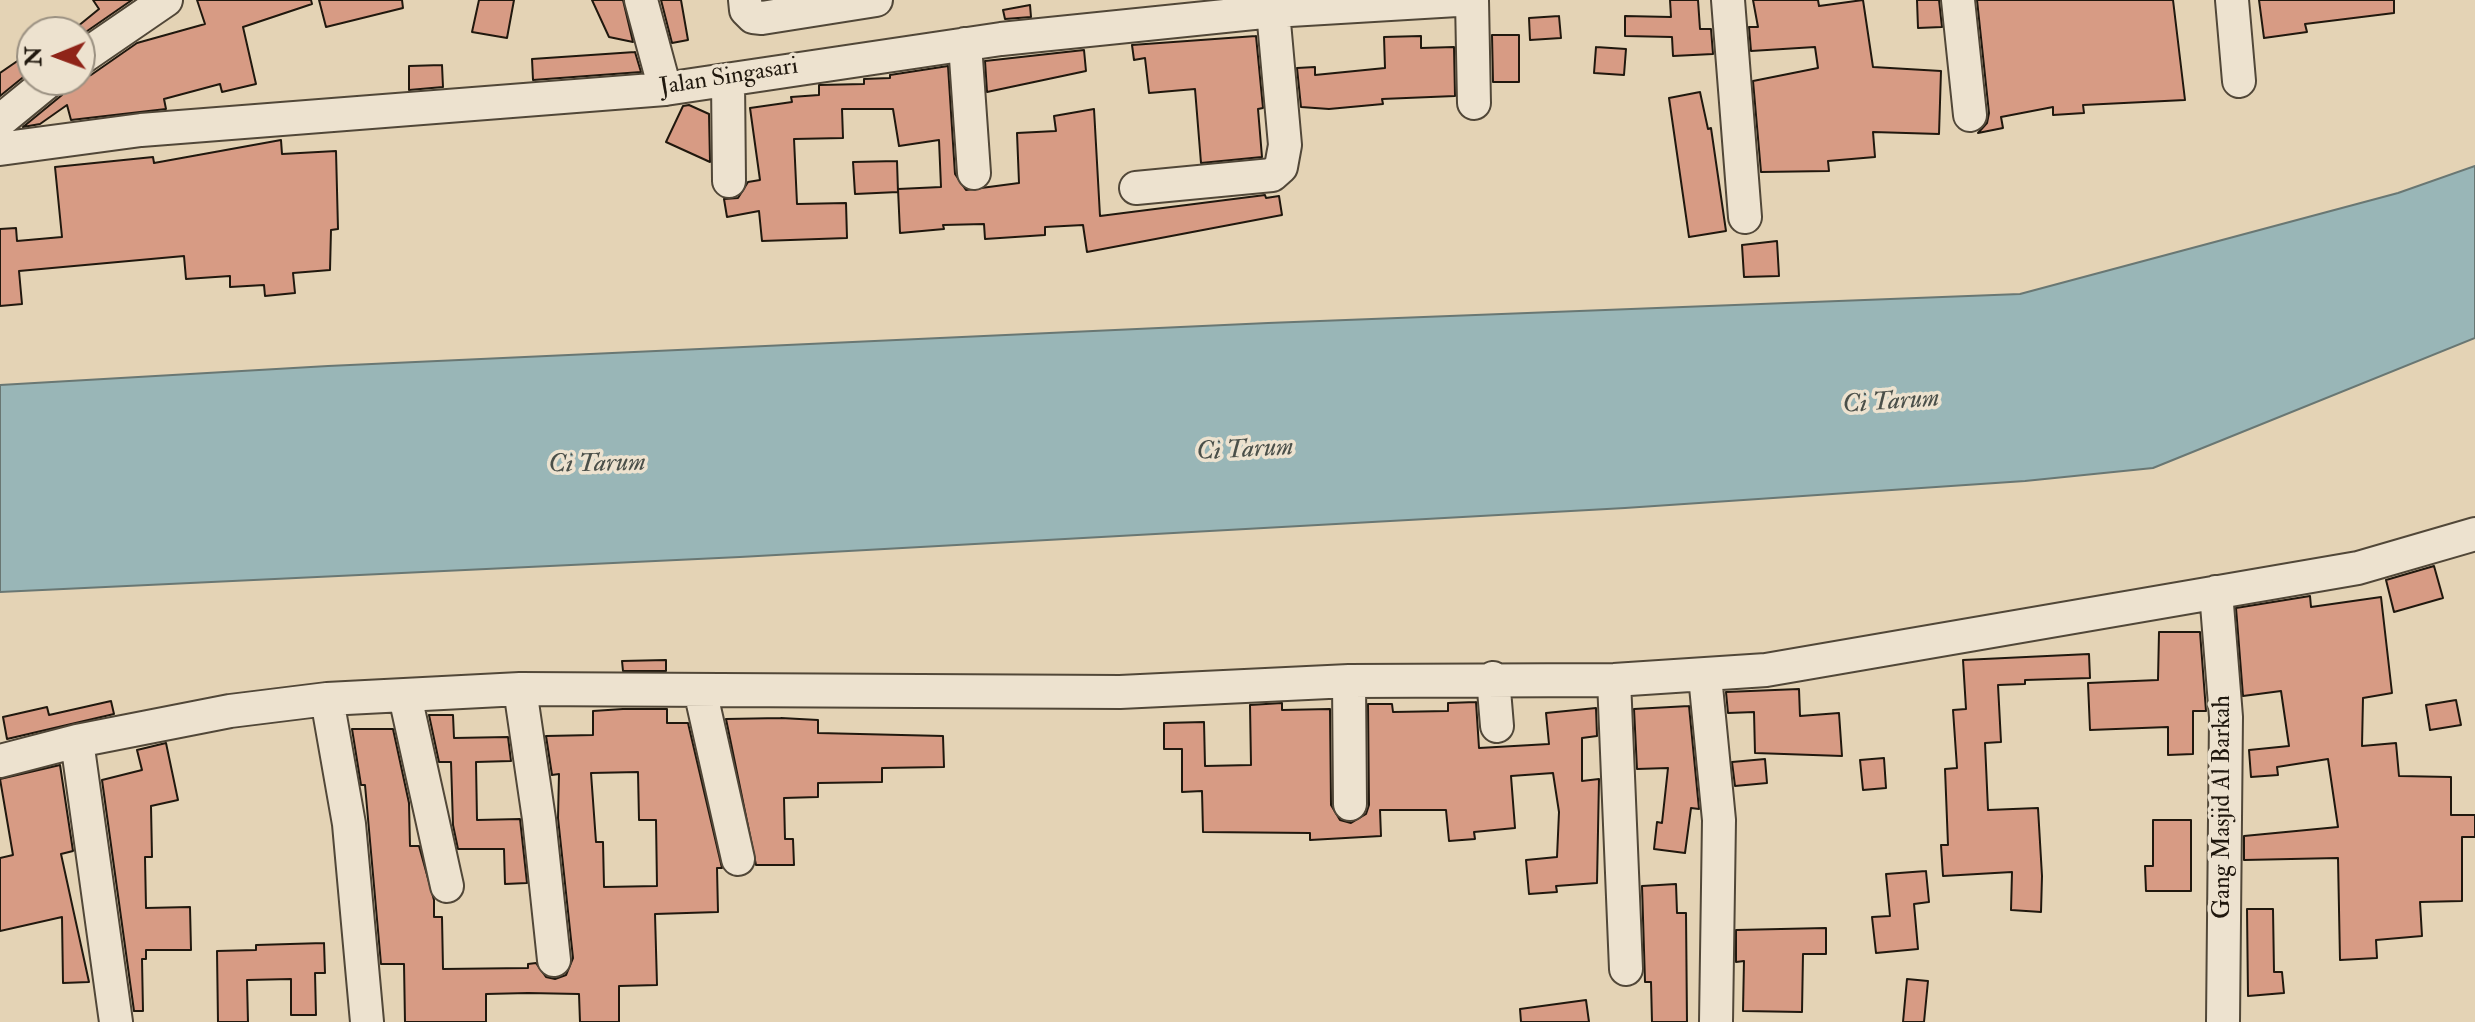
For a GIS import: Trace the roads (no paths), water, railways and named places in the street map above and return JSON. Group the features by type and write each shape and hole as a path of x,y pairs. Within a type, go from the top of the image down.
{"street":[{"path":"96,48 166,0"},
{"path":"641,0 665,89"},
{"path":"745,0 746,10 753,17 762,18 876,0"},
{"name":"Jalan Singasari","path":"0,149 141,130 665,89 965,44 1263,8 1457,0"},
{"path":"1472,0 1474,103"},
{"path":"1728,0 1745,217"},
{"path":"1958,0 1970,115"},
{"path":"2232,0 2239,81"},
{"path":"1136,188 1272,175 1281,167 1285,145 1263,8"},
{"path":"965,44 974,173"},
{"path":"728,80 729,181"},
{"path":"0,121 30,96"},
{"path":"0,761 186,718 327,699 520,689 1120,692 1349,681 1493,678 1614,680 1705,676 1766,670 2358,568 2475,534"},
{"name":"Gang Masjid Al Barkah","path":"2216,592 2226,717 2223,1022"},
{"path":"1705,676 1719,820 1716,1022"},
{"path":"1493,678 1497,726"},
{"path":"1614,680 1626,969"},
{"path":"1349,681 1350,804"},
{"path":"520,689 539,819 554,960"},
{"path":"700,690 738,859"},
{"path":"405,696 447,886"},
{"path":"327,699 351,838 367,1022"},
{"path":"77,741 116,1022"}],"water":[{"name":"Ci Tarum","path":"2475,166 2475,338 2153,468 2025,481 1625,508 740,557 0,592 0,385 328,366 1268,323 2020,294 2398,193"}]}
